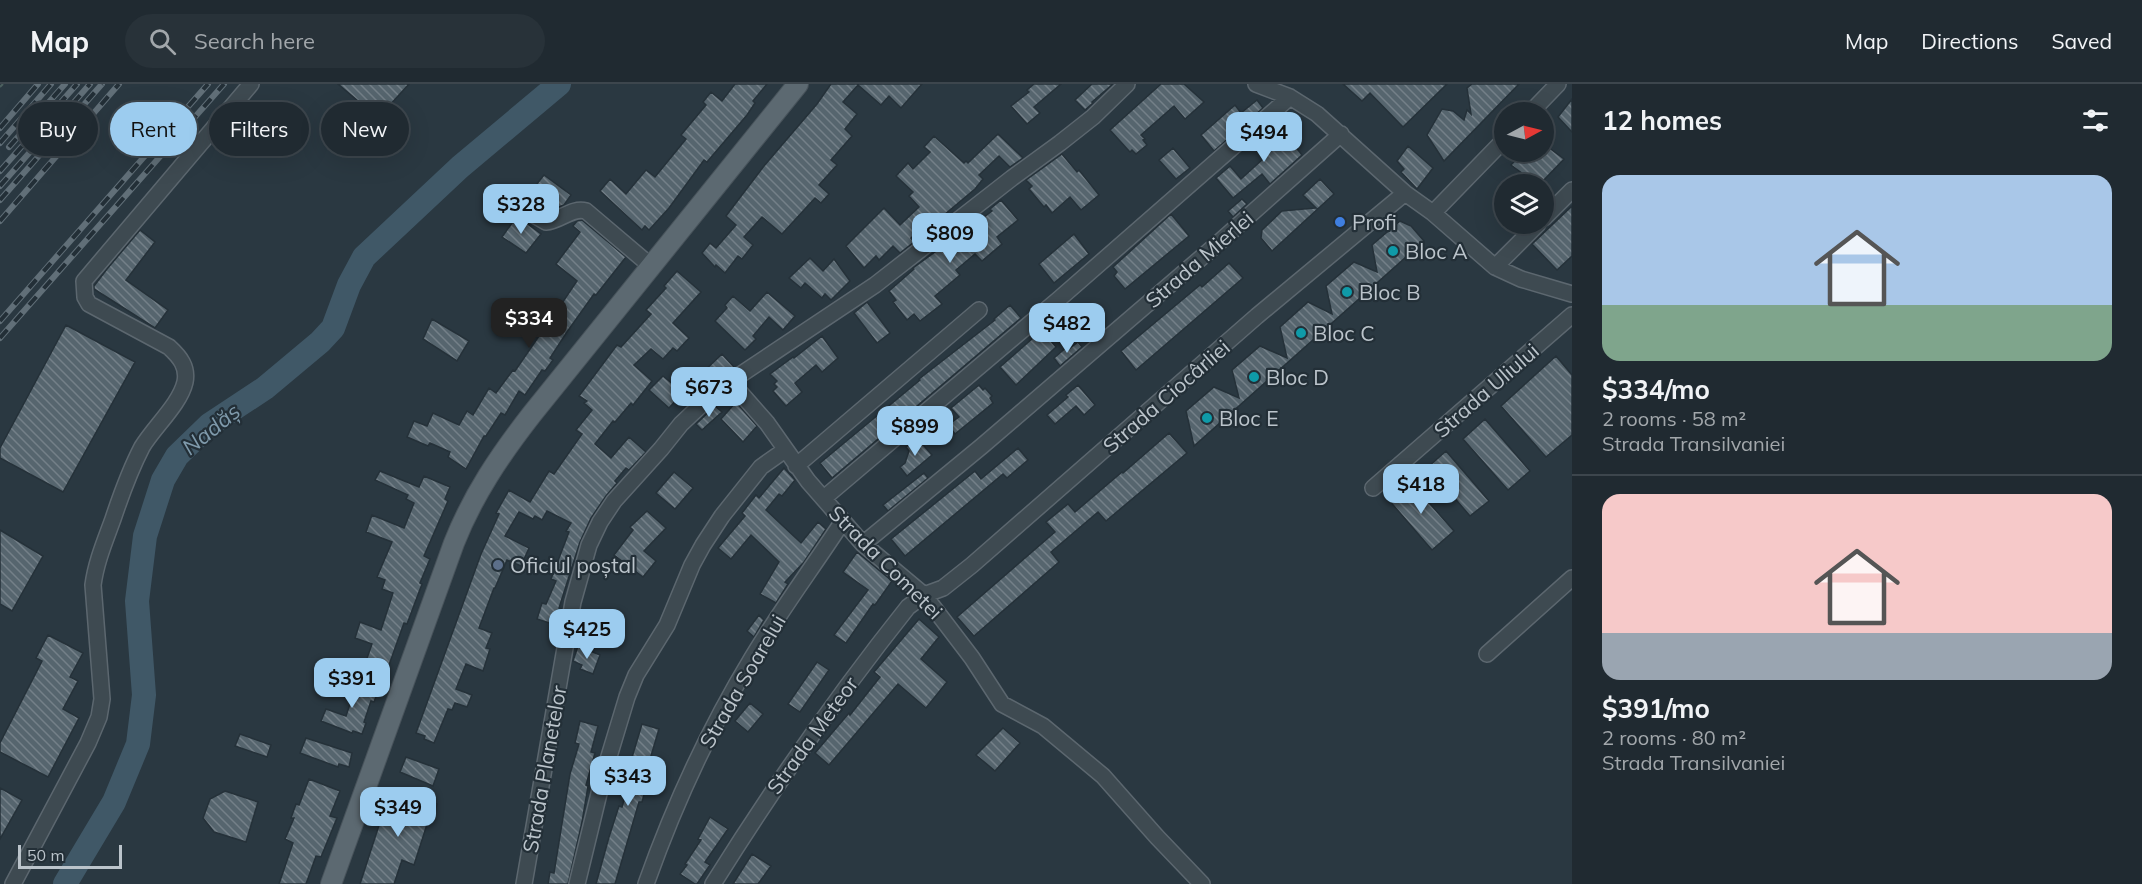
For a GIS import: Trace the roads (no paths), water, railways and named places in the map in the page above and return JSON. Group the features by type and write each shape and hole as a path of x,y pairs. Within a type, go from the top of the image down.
{"main road":[{"path":"331,884 465,516 491,469 505,448 798,84"}],"street":[{"path":"14,884 88,743 99,717 102,699 93,585 95,568 142,448 175,402 185,381 182,359 176,353 89,304 85,297 84,281 251,84"},
{"name":"Strada Planetelor","path":"524,884 573,602 589,545 600,522 628,484 662,449 698,406 730,381 875,285 1060,143 1102,109 1127,84"},
{"path":"1256,84 1290,97 1317,114 1405,193 1495,267 1521,279 1572,294"},
{"path":"1541,102 1558,84"},
{"path":"824,498 1059,299 1290,97"},
{"name":"Strada Mierlei","path":"863,544 992,438 1341,134"},
{"path":"1432,213 1494,150"},
{"path":"1554,208 1572,190"},
{"name":"Strada Ciocârliei","path":"924,595 943,588 972,565 1257,316 1405,193"},
{"path":"520,207 546,222 557,220 577,210 586,210 652,267"},
{"path":"1495,267 1529,234"},
{"path":"796,466 980,310"},
{"name":"Strada Uliului","path":"1373,488 1572,315"},
{"name":"Strada Cometei","path":"730,381 767,423 796,466 843,522 863,544 924,595 972,658 1002,704 1043,726 1103,776 1202,884"},
{"path":"577,884 604,773 636,675 667,625 702,545 761,467 785,450"},
{"name":"Strada Soarelui","path":"646,884 687,782 715,723 752,657 843,522"},
{"path":"1487,654 1572,578"},
{"name":"Strada Meteor","path":"713,884 765,801 835,701 908,607 924,595"}],"waterway":[{"name":"Nadăș","path":"65,884 114,802 138,744 144,695 137,601 145,536 163,480 177,456 209,425 265,388 320,342 333,328 349,285 364,257 460,167 559,84"}],"railway":[{"path":"0,128 38,84"},
{"path":"0,143 51,84"},
{"path":"9,147 65,84"},
{"path":"0,171 77,84"},
{"path":"0,186 90,84"},
{"path":"0,200 102,84"},
{"path":"0,221 119,84"},
{"path":"0,321 208,84"},
{"path":"0,338 224,84"}],"place":[{"name":"Profi","path":"1340,222"},
{"name":"Bloc A","path":"1393,251"},
{"name":"Bloc B","path":"1347,292"},
{"name":"Bloc C","path":"1301,333"},
{"name":"Bloc D","path":"1254,377"},
{"name":"Bloc E","path":"1207,418"},
{"name":"Oficiul poștal","path":"498,565"}]}
